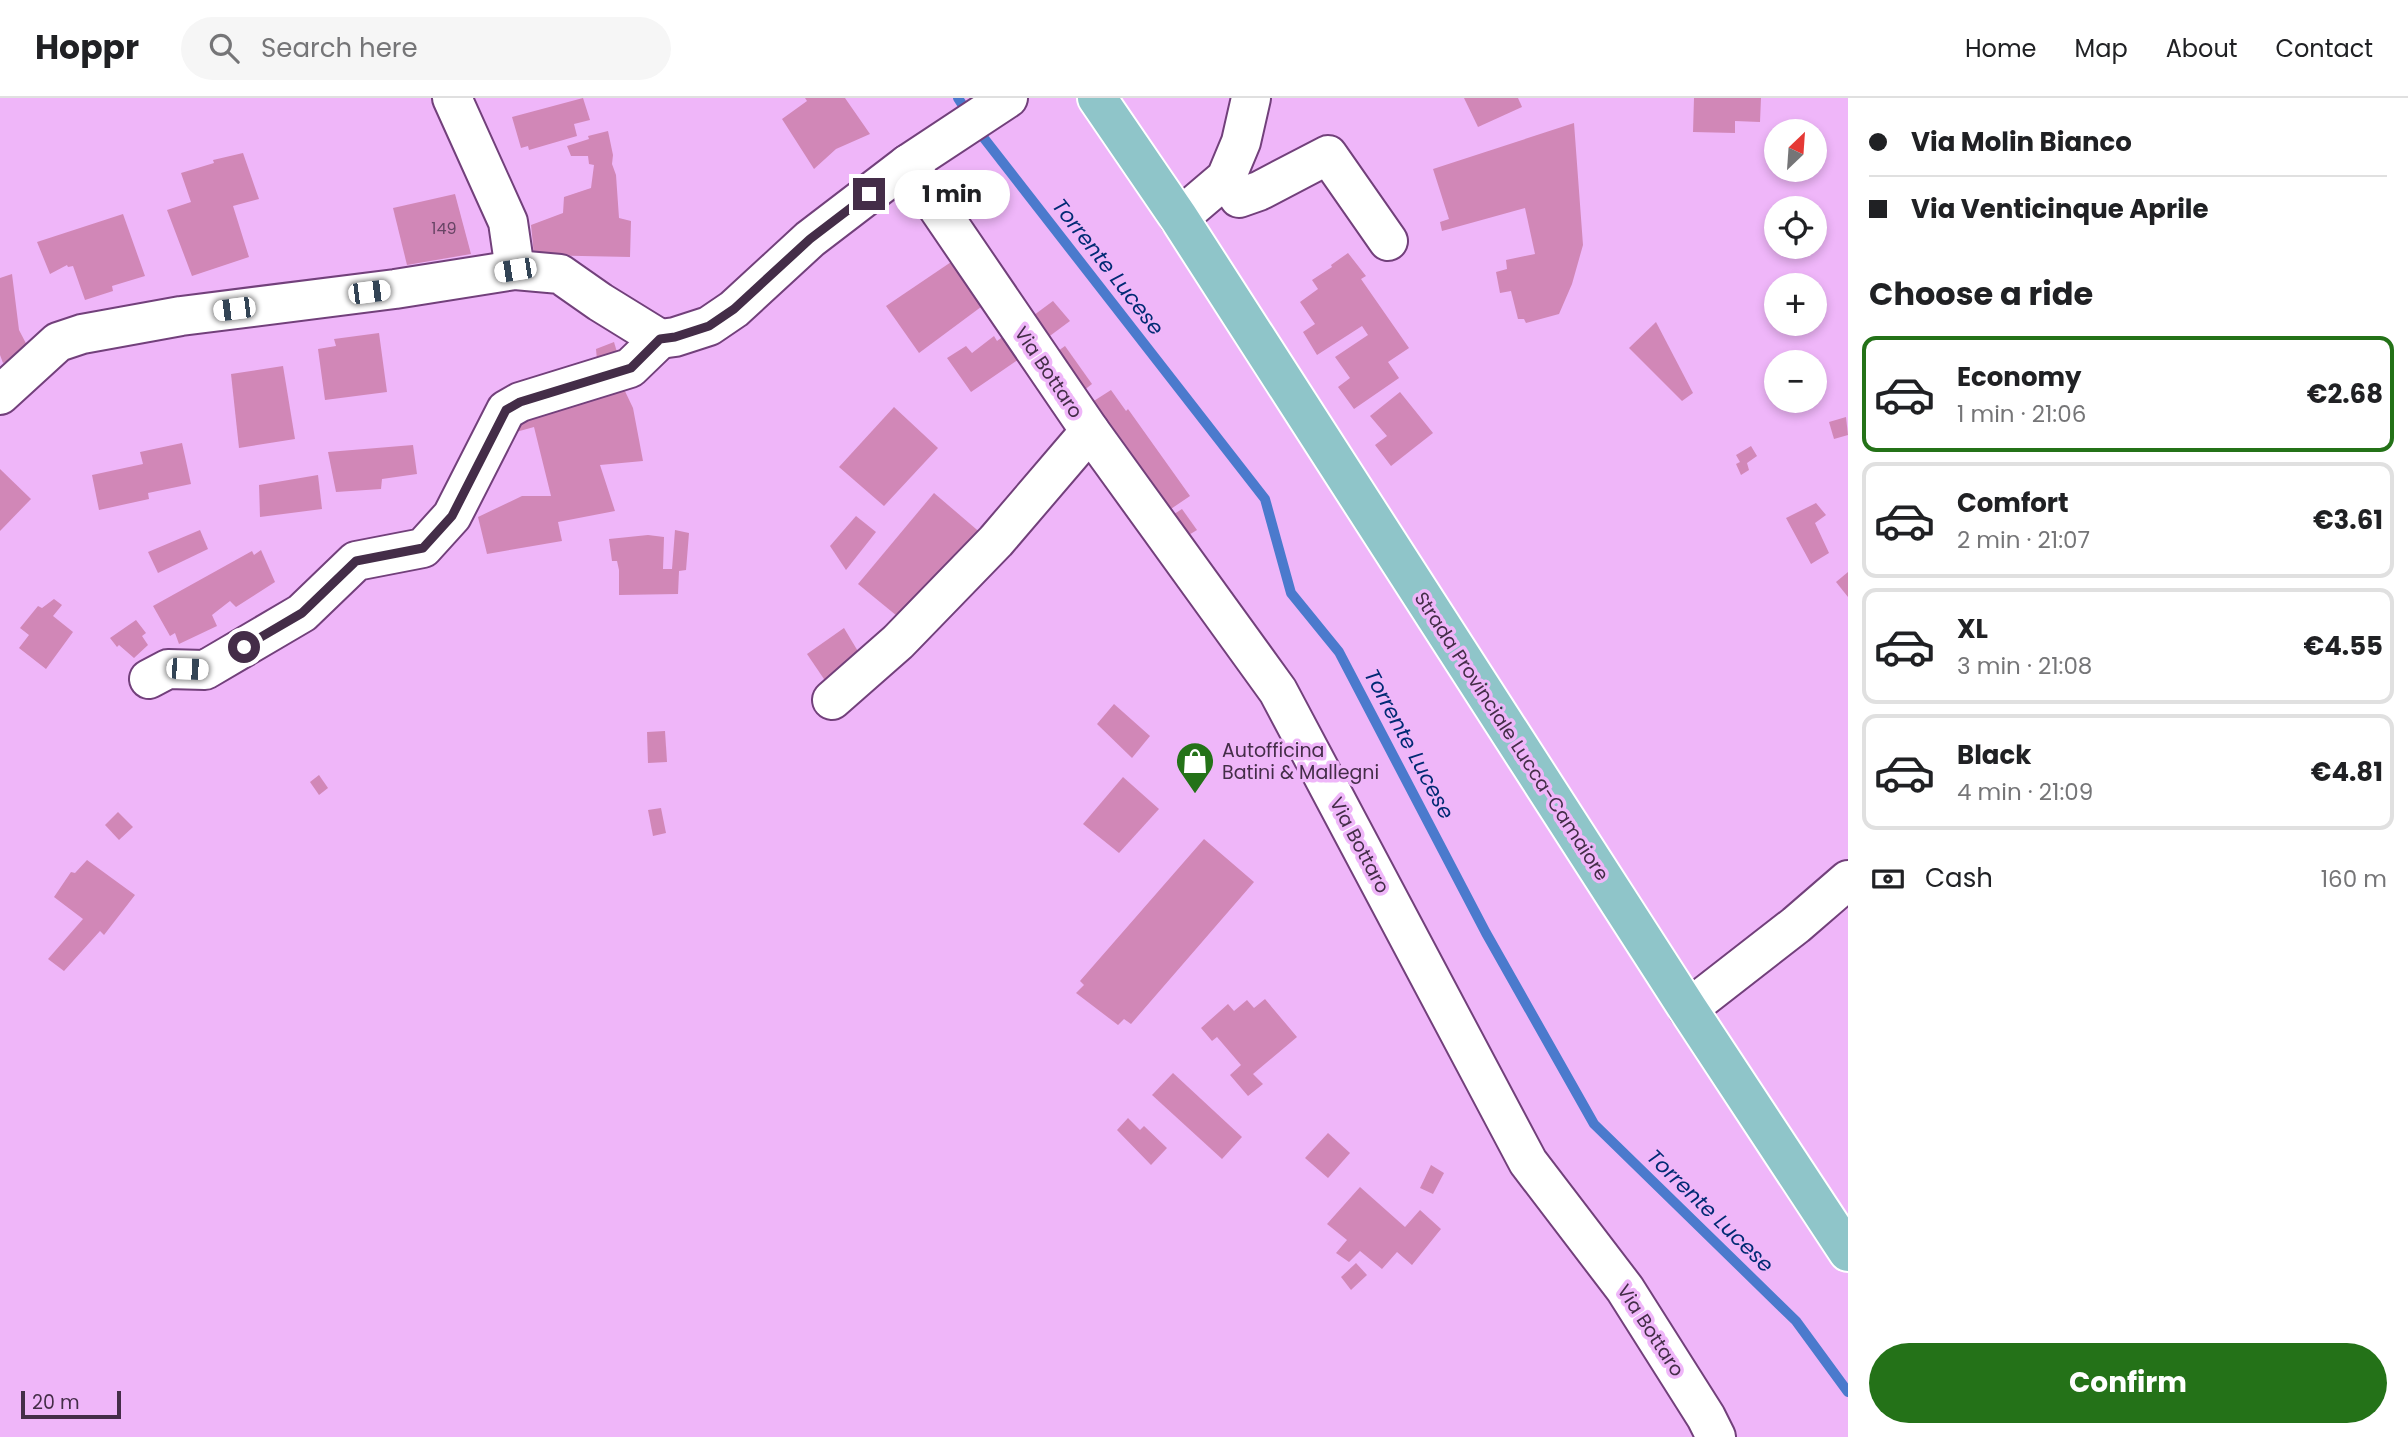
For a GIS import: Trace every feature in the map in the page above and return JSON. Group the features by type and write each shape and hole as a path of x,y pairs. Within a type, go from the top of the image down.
{"main road":[{"name":"Strada Provinciale Lucca-Camaiore","path":"1097,98 1179,218 1688,1009 1848,1252"}],"street":[{"path":"452,98 509,222 515,270"},
{"path":"1179,218 1226,178 1241,142 1251,98"},
{"path":"149,679 168,669 205,670 302,613 356,561 423,548 452,516 506,410 520,402 631,368 660,339 709,326 734,309 810,239 916,159 1003,101"},
{"path":"1226,178 1239,198 1259,191 1328,155 1388,241"},
{"name":"Via Bottaro","path":"916,159 1090,431 1278,691 1528,1161 1625,1289 1716,1437"},
{"path":"0,396 58,342 82,334 181,316 396,289 515,270 559,274 660,339"},
{"path":"832,700 898,642 996,541 1090,431"},
{"path":"1688,1009 1796,925 1848,880"}],"building":[{"path":"583,98 590,120 574,124 577,136 529,150 528,146 521,148 512,117"},
{"path":"805,98 845,98 870,134 836,149 814,169 782,119 807,101"},
{"path":"1464,98 1518,98 1522,107 1478,127"},
{"path":"1694,98 1761,98 1760,122 1735,121 1735,133 1693,132"},
{"path":"1574,123 1583,245 1572,284 1559,314 1526,323 1524,319 1518,319 1511,291 1500,293 1496,272 1507,269 1506,260 1535,254 1525,208 1442,231 1440,222 1449,219 1433,169"},
{"path":"608,131 616,175 619,218 631,221 630,257 534,255 531,225 563,213 564,197 591,188 594,165 589,164 588,156 571,156 567,146 589,139 588,136"},
{"path":"243,153 259,199 233,206 249,257 192,276 167,210 191,202 181,173 214,163 213,160"},
{"path":"455,194 471,254 407,265 393,208"},
{"path":"123,214 145,276 112,286 113,291 85,300 73,266 67,265 50,274 37,242"},
{"path":"1348,253 1366,276 1361,279 1409,348 1388,362 1399,378 1354,409 1338,387 1350,378 1335,357 1368,335 1362,326 1317,355 1303,332 1315,324 1300,302 1318,289 1312,280"},
{"path":"957,258 989,301 919,353 886,306"},
{"path":"12,274 19,330 30,351 3,363 0,355 0,278"},
{"path":"1053,301 1070,321 1043,341 1026,321"},
{"path":"1656,322 1693,393 1682,401 1629,348"},
{"path":"1012,330 1028,353 971,392 947,358 966,346 972,353 994,336 997,341"},
{"path":"379,333 387,392 325,400 318,349 336,346 334,339"},
{"path":"614,342 619,359 597,360 596,349"},
{"path":"1065,346 1092,384 1079,394 1051,356"},
{"path":"283,366 295,439 239,448 231,374"},
{"path":"623,387 633,408 643,461 600,465 615,511 558,522 562,541 487,554 478,517 522,496 551,496 534,427 516,432 511,412"},
{"path":"1111,390 1126,411 1128,409 1190,496 1162,515 1086,406"},
{"path":"1400,392 1433,433 1391,466 1375,445 1387,436 1370,416"},
{"path":"894,407 938,448 884,506 839,467"},
{"path":"1846,417 1848,435 1834,439 1829,422"},
{"path":"182,443 191,484 148,493 149,499 99,510 92,475 143,464 140,452"},
{"path":"413,445 417,474 382,479 381,489 336,492 328,452"},
{"path":"1751,446 1757,456 1747,463 1749,470 1741,475 1736,464 1740,462 1736,455"},
{"path":"0,469 31,499 0,531"},
{"path":"318,475 322,509 260,517 259,485"},
{"path":"934,493 983,535 908,625 858,584"},
{"path":"1816,503 1826,515 1815,523 1829,553 1811,564 1786,518"},
{"path":"1182,509 1197,530 1182,539 1168,518"},
{"path":"856,516 876,532 846,570 830,546"},
{"path":"200,530 208,549 158,573 148,552"},
{"path":"675,530 689,533 686,570 679,571 678,594 619,595 619,570 617,561 612,561 609,539 648,535 664,537 663,569 672,569"},
{"path":"261,550 275,582 236,607 230,601 212,615 217,626 179,644 175,633 170,636 153,606 252,551 254,555"},
{"path":"1848,572 1848,597 1836,582"},
{"path":"54,599 62,605 53,616 73,632 46,669 19,648 29,635 20,628 38,606 42,608"},
{"path":"136,620 146,633 142,636 148,645 134,658 119,645 117,647 110,638"},
{"path":"844,628 865,663 826,682 807,654"},
{"path":"1114,704 1150,736 1132,758 1097,724"},
{"path":"665,731 667,762 648,763 647,732"},
{"path":"319,775 328,788 319,795 310,782"},
{"path":"1123,777 1159,809 1119,853 1083,824"},
{"path":"661,808 666,833 653,836 648,810"},
{"path":"118,812 133,827 119,840 105,825"},
{"path":"1204,839 1254,882 1131,1024 1124,1019 1118,1025 1076,993 1084,985 1080,981"},
{"path":"87,860 135,895 104,935 100,931 64,971 48,959 83,919 54,897 71,872 75,873"},
{"path":"1265,999 1297,1037 1253,1074 1263,1084 1248,1096 1230,1075 1241,1065 1217,1037 1212,1041 1201,1028 1228,1004 1234,1011 1247,1000 1254,1008"},
{"path":"1173,1073 1242,1137 1222,1159 1152,1095"},
{"path":"1128,1118 1140,1130 1144,1126 1167,1148 1151,1165 1117,1130"},
{"path":"1328,1133 1350,1153 1328,1178 1305,1158"},
{"path":"1431,1165 1444,1173 1433,1194 1420,1188"},
{"path":"1360,1187 1405,1227 1420,1210 1441,1229 1412,1265 1397,1252 1382,1269 1360,1251 1349,1262 1336,1253 1347,1240 1327,1224"},
{"path":"1356,1263 1367,1275 1351,1290 1341,1277"}],"waterway":[{"name":"Torrente Lucese","path":"958,98 969,115"},
{"name":"Torrente Lucese","path":"976,128 1265,499 1291,593 1339,652 1486,933 1594,1124 1796,1321 1848,1392"}],"place":[{"name":"Autofficina Batini & Mallegni","path":"1195,795"}],"route":[{"path":"244,647 302,613 356,561 423,548 452,516 506,410 520,402 631,368 660,339 709,326 734,309 810,239 869,194"}]}
